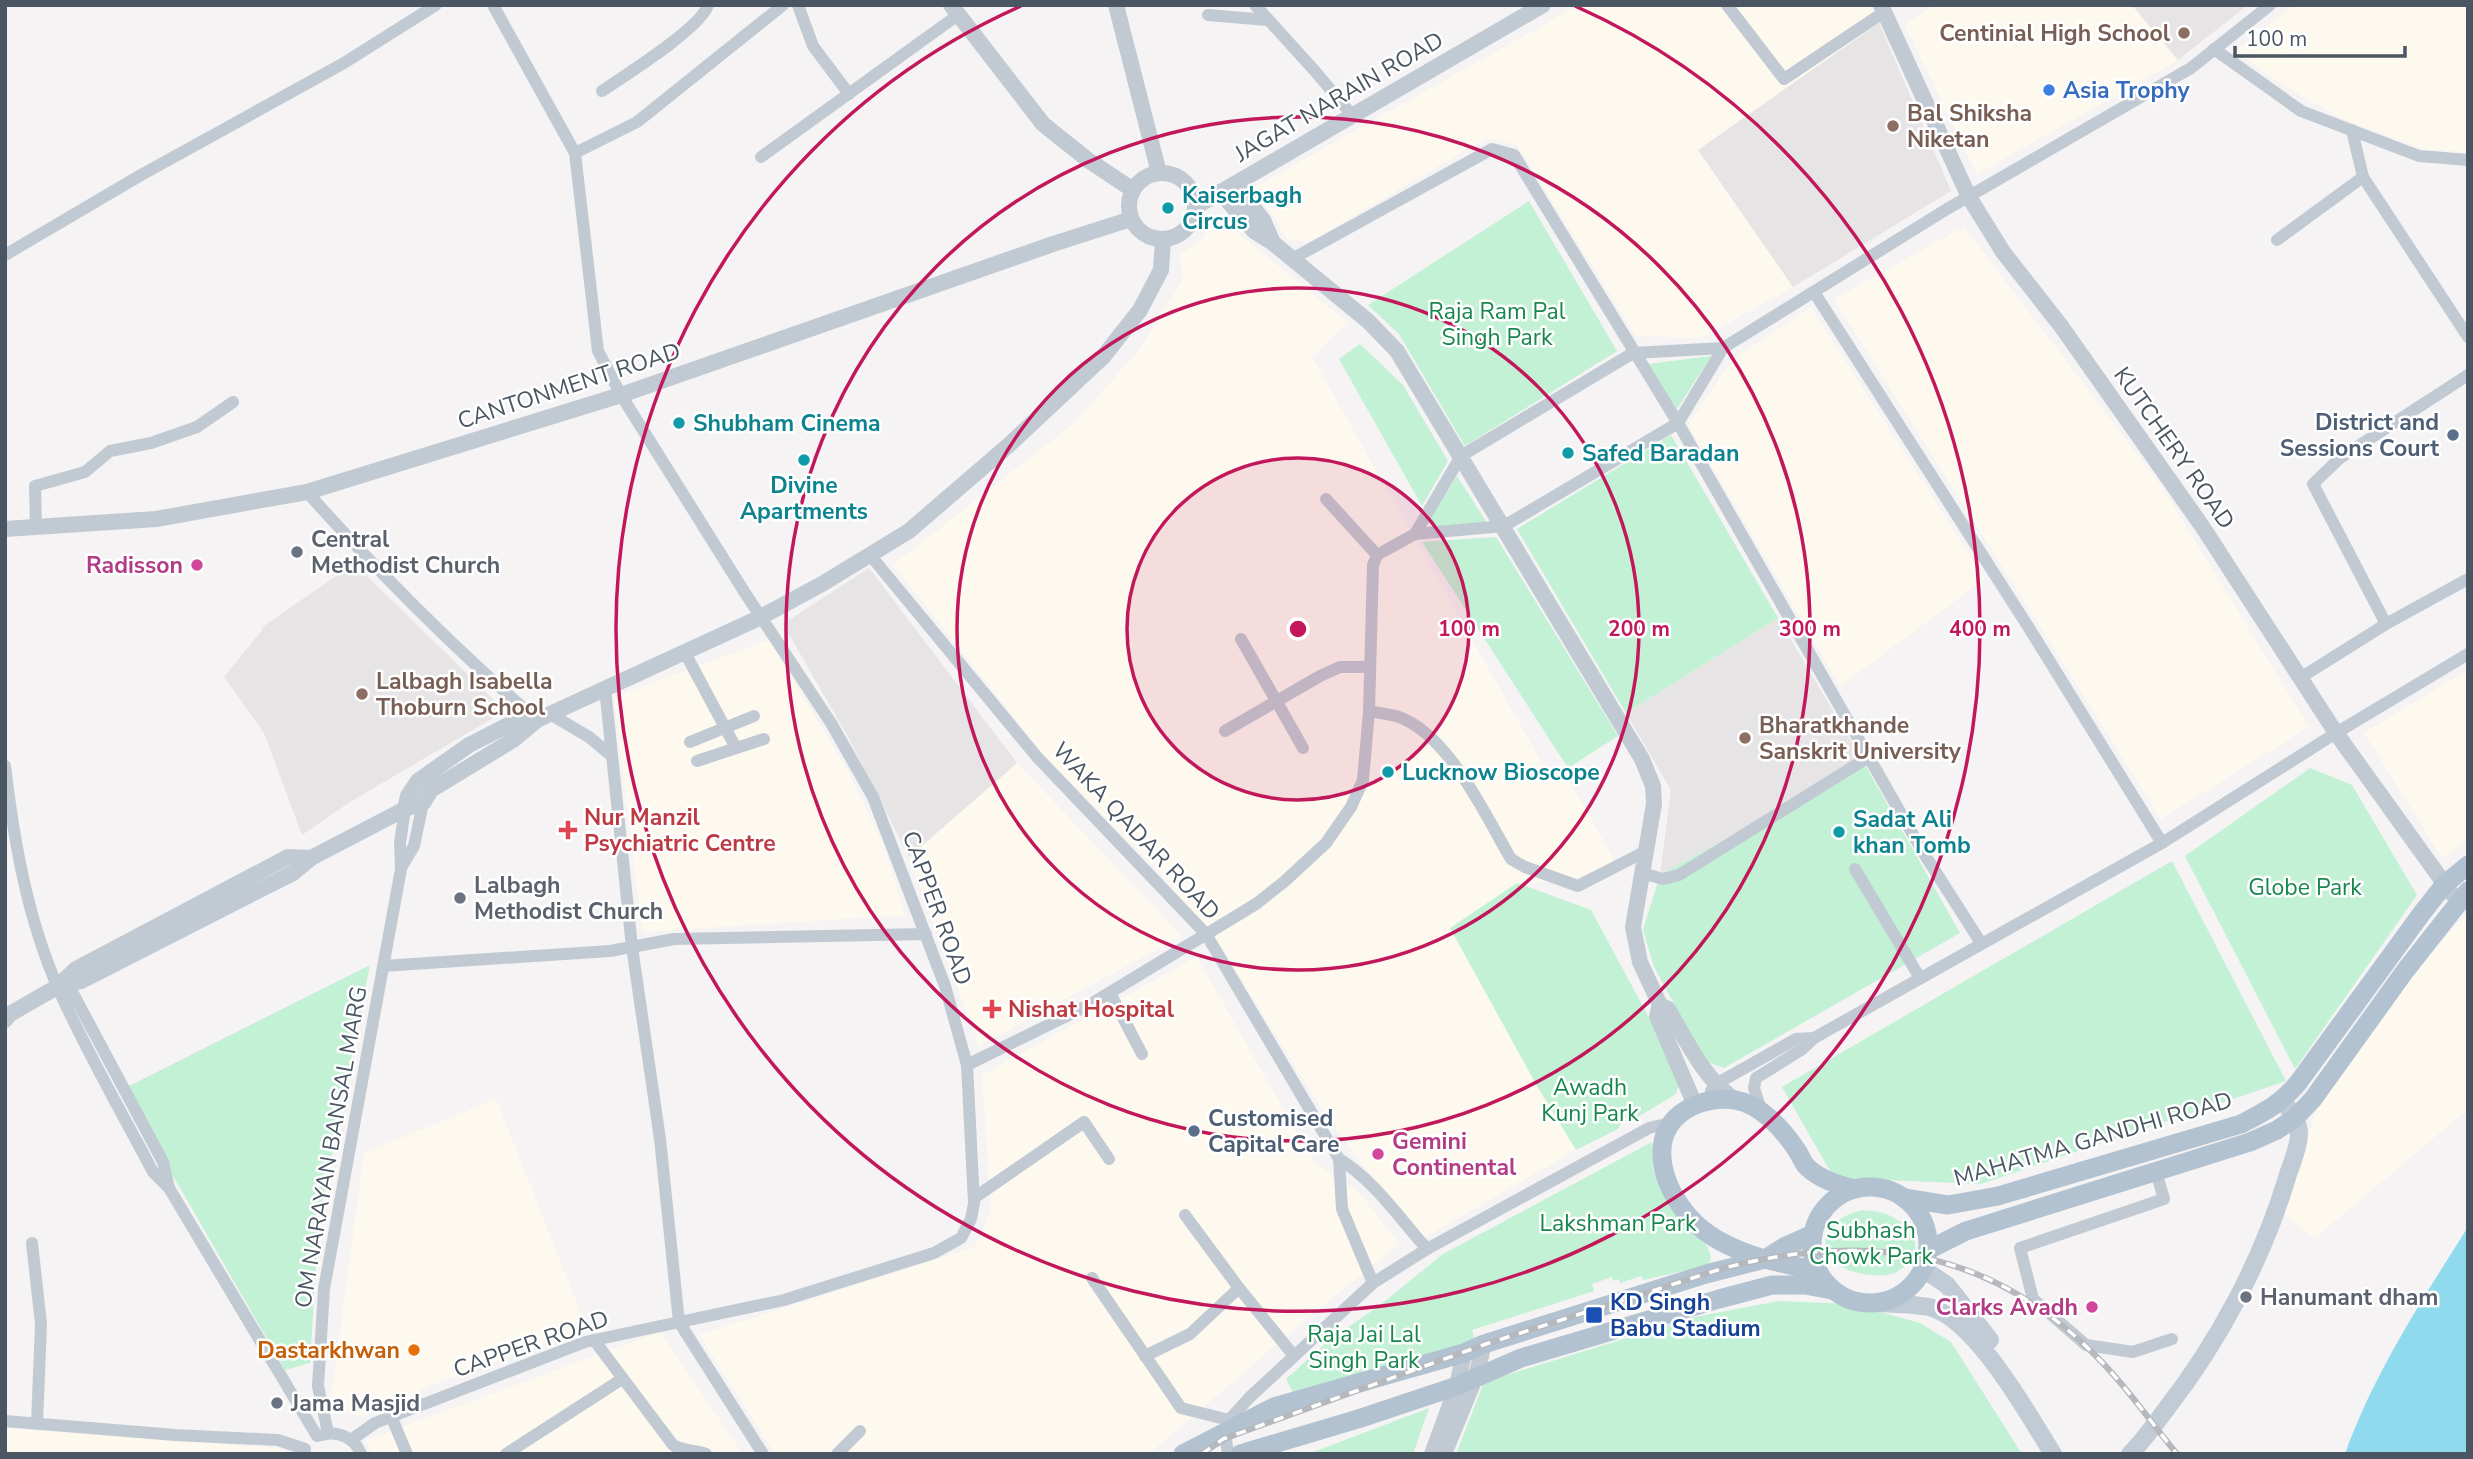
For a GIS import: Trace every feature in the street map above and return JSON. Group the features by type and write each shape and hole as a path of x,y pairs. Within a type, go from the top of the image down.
{"main road":[{"name":"MAHATMA GANDHI ROAD","path":"1905,1198 1948,1205 1998,1196 2241,1124 2283,1101 2444,885 2468,864"},
{"name":"MAHATMA GANDHI ROAD","path":"1926,1260 1966,1231 2250,1142 2277,1130 2295,1118 2313,1099 2463,896"},
{"path":"1818,1271 1765,1259 1703,1230 1679,1205 1669,1189 1663,1170 1662,1149 1670,1123 1683,1111 1698,1103 1719,1099 1736,1100 1761,1111 1796,1147 1806,1166 1828,1182 1855,1189"},
{"path":"2130,1454 2183,1388 2228,1316 2260,1253 2299,1133 2295,1118 2283,1101"},
{"path":"1880,1303 1898,1297 1913,1285 1926,1260 1926,1230 1918,1212 1905,1198 1889,1190 1872,1187 1855,1189 1840,1195 1827,1205 1813,1234 1812,1253 1818,1271 1832,1290 1846,1299 1863,1304 1930,1307 1956,1321 1970,1333 1984,1352 2053,1454"},
{"path":"1183,1454 1227,1426 1274,1407 1464,1353 1484,1344 1721,1270 1765,1259 1813,1234"},
{"path":"1721,1270 1725,1259 1725,1242"},
{"path":"1926,1260 1989,1338 2065,1454"},
{"path":"1240,1454 1358,1419 1457,1385 1521,1358 1773,1284 1805,1285 1832,1290"}],"street":[{"path":"5,255 141,175 344,63 436,5"},
{"path":"493,5 575,153 642,119 783,5"},
{"path":"602,91 655,55 698,19 708,5"},
{"path":"798,5 813,46 849,94"},
{"path":"1116,5 1160,173"},
{"path":"1255,5 1352,115"},
{"name":"JAGAT NARAIN ROAD","path":"1195,207 1543,5"},
{"path":"1727,5 1784,79 1883,8"},
{"path":"967,1065 1110,993 1256,904 1326,843 1351,807 1363,780 1369,711 1373,565 1377,555 1415,534 1504,526 1678,423 1723,348 1969,197 2191,68 2270,5"},
{"name":"KUTCHERY ROAD","path":"1883,8 1969,197 2003,252 2061,326 2203,526 2336,733 2444,885 2463,896"},
{"path":"761,157 849,94 954,10 1043,124 1088,160 1133,190"},
{"path":"1208,15 1267,20"},
{"path":"2214,49 2301,111 2419,156 2468,160"},
{"path":"2352,130 2363,177 2468,337"},
{"path":"1293,259 1492,149 1514,155 1678,423 1923,852 1981,943"},
{"name":"CAPPER ROAD","path":"351,1440 375,1423 391,1416 594,1340 784,1300 934,1253 961,1238 971,1219 974,1198 967,1065 945,986 926,934 873,797 831,723 621,395 597,351 575,153"},
{"path":"1160,173 1175,176 1185,183 1192,194 1195,207 1186,229 1163,240 1149,237 1137,228 1131,219 1129,205 1133,190 1149,176 1160,173"},
{"path":"2277,240 2363,177"},
{"path":"1235,184 1263,220 1273,243"},
{"path":"1220,192 1254,231 1273,243 1368,321 1397,351 1642,759 1654,786 1654,804 1633,927 1640,962 1660,1005 1668,1009 1706,1072 1722,1091 1736,1100"},
{"name":"CANTONMENT ROAD","path":"5,529 156,519 307,492 621,395 1131,219"},
{"path":"401,869 414,846 423,803 431,790 513,740 543,717 761,617 822,584 909,531 1010,444 1102,357 1140,310 1161,270 1163,240"},
{"path":"1814,292 2029,628 2162,843"},
{"path":"1415,534 1461,456 1633,353 1723,348"},
{"path":"2386,625 2313,484 2340,458 2468,375"},
{"path":"36,527 34,486 85,472 110,451 151,443 197,427 233,402"},
{"path":"307,492 375,567 480,670 543,717 589,737 612,756"},
{"path":"1326,499 1377,555"},
{"name":"WAKA QADAR ROAD","path":"870,555 1037,757 1206,934 1339,1158 1371,1186 1427,1250"},
{"path":"2300,678 2468,579"},
{"path":"1241,639 1303,748"},
{"path":"684,652 736,748"},
{"path":"1761,1111 1754,1088 1756,1078 1814,1038 2162,843 2336,733 2468,654"},
{"path":"1225,731 1339,667 1370,667"},
{"path":"605,688 632,947 660,1139 679,1322 757,1452"},
{"path":"1369,711 1398,717 1422,730 1448,753 1511,859 1525,867 1578,886 1648,850"},
{"path":"690,741 754,716"},
{"path":"401,869 400,844 405,809 408,796 418,781 469,746 510,724 543,717"},
{"path":"697,761 764,739"},
{"path":"1642,873 1662,879 1679,875 1869,757"},
{"path":"5,766 21,873 41,944 117,1090 163,1161 169,1188 323,1435"},
{"path":"7,1016 63,985 76,969 288,857 312,858 405,809 423,803"},
{"name":"OM NARAYAN BANSAL MARG","path":"323,1435 318,1386 324,1289 401,869"},
{"path":"1855,869 1920,978"},
{"path":"383,966 596,952 674,939 926,934"},
{"path":"1110,993 1142,1054"},
{"path":"1660,1005 1657,1016 1698,1103 1716,1084 1796,1039 1814,1038"},
{"path":"974,1198 1084,1122 1109,1159"},
{"path":"1228,1454 1227,1426 1250,1397 1373,1283 1427,1250 1649,1128 1670,1123"},
{"name":"WAKA QADAR ROAD","path":"1339,1158 1342,1209 1373,1283"},
{"path":"2156,1172 2164,1199 2020,1248 2033,1299 2086,1345 2133,1352 2172,1339"},
{"path":"1185,1215 1294,1356"},
{"path":"32,1243 41,1324 37,1423"},
{"path":"1092,1278 1181,1408 1227,1426"},
{"path":"1145,1356 1190,1334 1239,1288"},
{"path":"594,1340 673,1446 706,1454"},
{"path":"1444,1454 1476,1376 1484,1344"},
{"path":"1432,1454 1457,1385 1464,1353"},
{"path":"506,1454 622,1378"},
{"path":"391,1416 407,1454"},
{"path":"5,1421 175,1435 278,1440 304,1451 323,1435 342,1434 351,1440 361,1454"},
{"path":"837,1454 860,1431"}],"shaded area":[{"path":"1579,5 1871,5 1879,23 1698,150 1793,287 1701,338 1636,336 1517,145 1486,138 1311,241 1287,240 1255,187"},
{"path":"1933,5 2132,5 2178,60 1977,174 1905,25"},
{"name":"Centinial High School","path":"2132,5 2248,5 2178,60"},
{"path":"2294,5 2468,5 2468,152 2424,149 2343,119 2281,84 2235,51"},
{"path":"1879,23 1951,191 1793,287 1698,150"},
{"path":"1215,214 1347,322 1312,357 1550,777 1569,780 1615,861 1567,882 1517,883 1537,1086 1576,1150 1420,1240 1322,1110 1219,943 1159,872 1043,754 893,565 1073,424 1139,350 1182,281 1180,255 1202,241"},
{"path":"1964,227 2160,484 2309,727 2161,819 1834,299"},
{"path":"1811,307 1985,579 1840,686 1688,425 1732,360"},
{"name":"Lalbagh Isabella Thoburn School","path":"359,560 368,577 505,711 350,802 302,835 264,733 224,677 263,629 261,628"},
{"path":"869,568 1017,763 909,857 847,735 783,624"},
{"name":"Bharatkhande Sanskrit University","path":"1778,618 1864,763 1660,875 1671,790 1626,713"},
{"path":"769,640 848,771 883,844 905,915 642,932 614,697"},
{"path":"2468,670 2468,840 2442,858 2364,733"},
{"path":"1017,763 1182,936 979,1046 909,857"},
{"path":"2468,913 2468,1109 2315,1238 2283,1214 2321,1096 2405,978"},
{"path":"1197,957 1314,1163 1358,1191 1399,1244 1310,1316 1149,1454 775,1454 699,1335 975,1247 991,1210 982,1075"},
{"path":"496,1099 587,1329 432,1385 362,1417 330,1406 364,1153"},
{"path":"660,1332 743,1454 371,1454 366,1440"},
{"path":"5,1428 276,1448 289,1454 5,1454"}],"green space":[{"name":"Raja Ram Pal Singh Park","path":"1529,201 1617,351 1465,446 1399,334 1368,305"},
{"path":"1360,344 1403,385 1448,461 1422,506 1339,359"},
{"path":"1711,356 1677,409 1648,364"},
{"path":"1671,435 1778,618 1626,713 1517,529"},
{"path":"1457,476 1487,523 1437,528 1430,518"},
{"path":"1496,537 1618,736 1568,768 1422,542"},
{"path":"1864,763 1960,933 1724,1068 1705,1061 1654,967 1643,930 1660,875"},
{"name":"Globe Park","path":"2310,768 2352,785 2417,895 2295,1069 2185,856"},
{"path":"2172,861 2286,1081 1981,1184 1834,1178 1782,1087"},
{"name":"Awadh Kunj Park","path":"1517,883 1591,910 1681,1077 1676,1094 1638,1117 1625,1117 1618,1129 1576,1150 1537,1086 1450,928"},
{"path":"370,965 319,1220 310,1363 285,1370 123,1089"},
{"name":"Lakshman Park","path":"1652,1142 1653,1169 1680,1223 1706,1244 1711,1256 1706,1266 1643,1280 1641,1276 1620,1283 1619,1279 1613,1281 1612,1277 1592,1284 1594,1291 1472,1330 1475,1341 1293,1393 1286,1379 1328,1341 1379,1306 1443,1254"},
{"name":"Subhash Chowk Park","path":"1863,1210 1891,1216 1909,1230 1915,1251 1912,1258 1898,1271 1882,1275 1854,1272 1830,1257 1826,1246 1827,1235 1833,1225 1845,1216"},
{"path":"1779,1301 1851,1304 1920,1323 1951,1342 2022,1454 1456,1454 1484,1382 1695,1317"},
{"path":"1429,1408 1413,1454 1308,1454"}],"water":[{"path":"2468,1227 2468,1454 2345,1454 2385,1366"}],"railway":[{"path":"1202,1454 1223,1439 1486,1344 1724,1268 1776,1257 1826,1251 1874,1251 1921,1257 1966,1270 2009,1290 2051,1317 2092,1352 2177,1454"}],"place":[{"name":"Centinial High School","path":"2184,33"},
{"name":"Asia Trophy","path":"2049,90"},
{"name":"Bal Shiksha Niketan","path":"1893,126"},
{"name":"Kaiserbagh Circus","path":"1168,208"},
{"name":"Shubham Cinema","path":"679,423"},
{"name":"District and Sessions Court","path":"2453,435"},
{"name":"Safed Baradan","path":"1568,453"},
{"name":"Divine Apartments","path":"804,460"},
{"name":"Central Methodist Church","path":"297,552"},
{"name":"Radisson","path":"197,565"},
{"name":"Lalbagh Isabella Thoburn School","path":"362,694"},
{"name":"Bharatkhande Sanskrit University","path":"1745,738"},
{"name":"Lucknow Bioscope","path":"1388,772"},
{"name":"Nur Manzil Psychiatric Centre","path":"568,830"},
{"name":"Sadat Ali khan Tomb","path":"1839,832"},
{"name":"Lalbagh Methodist Church","path":"460,898"},
{"name":"Nishat Hospital","path":"992,1009"},
{"name":"Customised Capital Care","path":"1194,1131"},
{"name":"Gemini Continental","path":"1378,1154"},
{"name":"Hanumant dham","path":"2246,1297"},
{"name":"Clarks Avadh","path":"2092,1307"},
{"name":"KD Singh Babu Stadium","path":"1594,1315"},
{"name":"Dastarkhwan","path":"414,1350"},
{"name":"Jama Masjid","path":"277,1403"}],"park label":[{"name":"Raja Jai Lal Singh Park","path":"1364,1347"}]}
